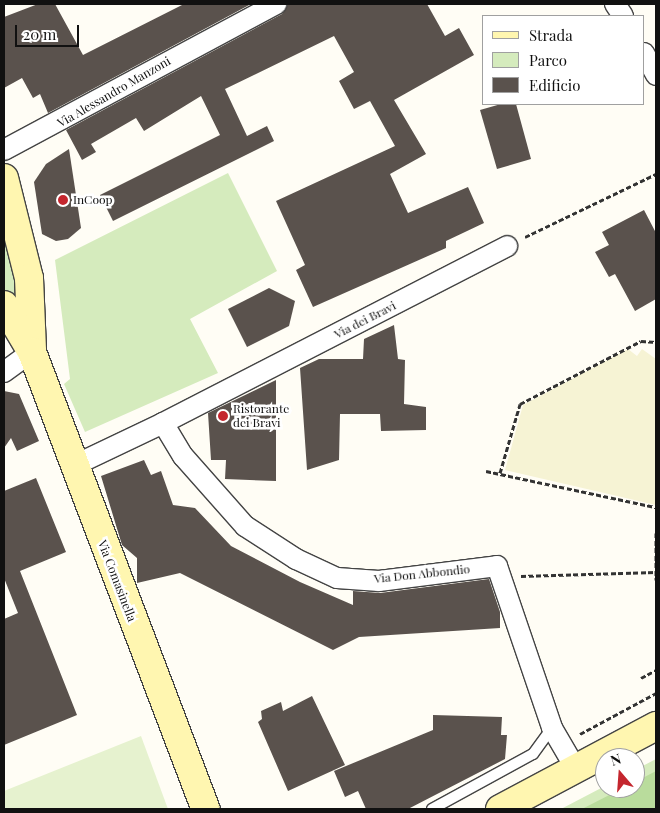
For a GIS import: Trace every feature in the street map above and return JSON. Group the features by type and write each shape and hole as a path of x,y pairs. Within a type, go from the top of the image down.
{"street":[{"name":"Via Alessandro Manzoni","path":"4,150 276,4"},
{"path":"616,4 622,15"},
{"path":"645,55 656,75"},
{"path":"4,178 8,215 30,278 32,352"},
{"name":"Via dei Bravi","path":"73,466 163,423 507,246"},
{"path":"4,305 32,352"},
{"path":"4,372 32,352"},
{"name":"Via Comasinella","path":"32,352 73,466 206,809"},
{"name":"Via Don Abbondio","path":"163,423 183,456 245,526 296,559 337,578 379,581 497,566 501,576"},
{"path":"501,576 557,736 576,769"},
{"path":"500,809 656,726"}],"lane":[{"path":"432,809 533,754 557,736"}],"path":[{"path":"507,246 656,174"},
{"path":"500,473 520,404 641,342 656,342"},
{"path":"486,471 656,507"},
{"path":"656,533 656,580"},
{"path":"501,576 656,572"},
{"path":"641,678 656,670"},
{"path":"557,736 656,692"}],"shaded area":[{"path":"628,349 637,356 642,349 656,359 656,505 505,470 523,405"}],"green space":[{"path":"228,173 277,271 190,319 218,373 85,432 64,384 70,379 55,260"},
{"path":"4,178 32,352 4,305"},
{"path":"141,736 168,809 4,809 4,791"},
{"path":"656,759 656,809 561,809 595,791 595,798 645,798 645,765"},
{"path":"656,771 656,809 582,809 603,798 645,798 645,777"}],"building":[{"path":"38,4 55,4 83,55 184,4 251,4 48,113 40,94 33,98 22,78 4,88 4,17"},
{"path":"288,4 427,4 445,36 459,28 474,55 394,100 426,154 390,174 408,213 468,187 484,223 446,241 446,248 313,307 296,270 305,265 276,201 395,146 370,101 354,109 339,81 354,72 334,36 225,89 247,136 267,126 274,141 113,221 100,195 220,135 201,96 144,131 136,118 91,144 96,152 82,160 66,130 282,14"},
{"path":"498,105 516,105 531,159 497,169 480,110"},
{"path":"69,149 81,228 68,239 56,241 42,234 34,182 46,164"},
{"path":"644,210 656,233 656,299 635,311 615,274 609,277 595,252 609,245 602,232"},
{"path":"269,288 295,301 289,326 247,347 228,309"},
{"path":"394,325 398,359 405,360 404,404 426,407 426,430 381,431 380,414 340,414 339,460 307,470 300,368 319,359 363,359 364,339"},
{"path":"276,380 276,481 225,479 226,460 211,460 208,413"},
{"path":"4,391 19,394 39,441 17,451 11,438 4,448"},
{"path":"144,460 151,475 161,471 173,505 195,508 231,546 300,582 353,605 353,591 380,593 489,579 500,612 500,628 359,637 333,650 180,573 137,583 137,558 122,545 101,476"},
{"path":"36,478 66,552 20,571 77,715 4,745 4,619 18,613 4,578 4,491"},
{"path":"312,696 345,765 288,791 258,722 262,719 261,711 281,702 283,711"},
{"path":"433,715 502,717 501,735 507,735 505,759 408,809 366,809 358,791 345,797 334,771 433,730"}],"place":[{"name":"InCoop","path":"63,200"},
{"name":"Ristorante dei Bravi","path":"223,416"}]}
